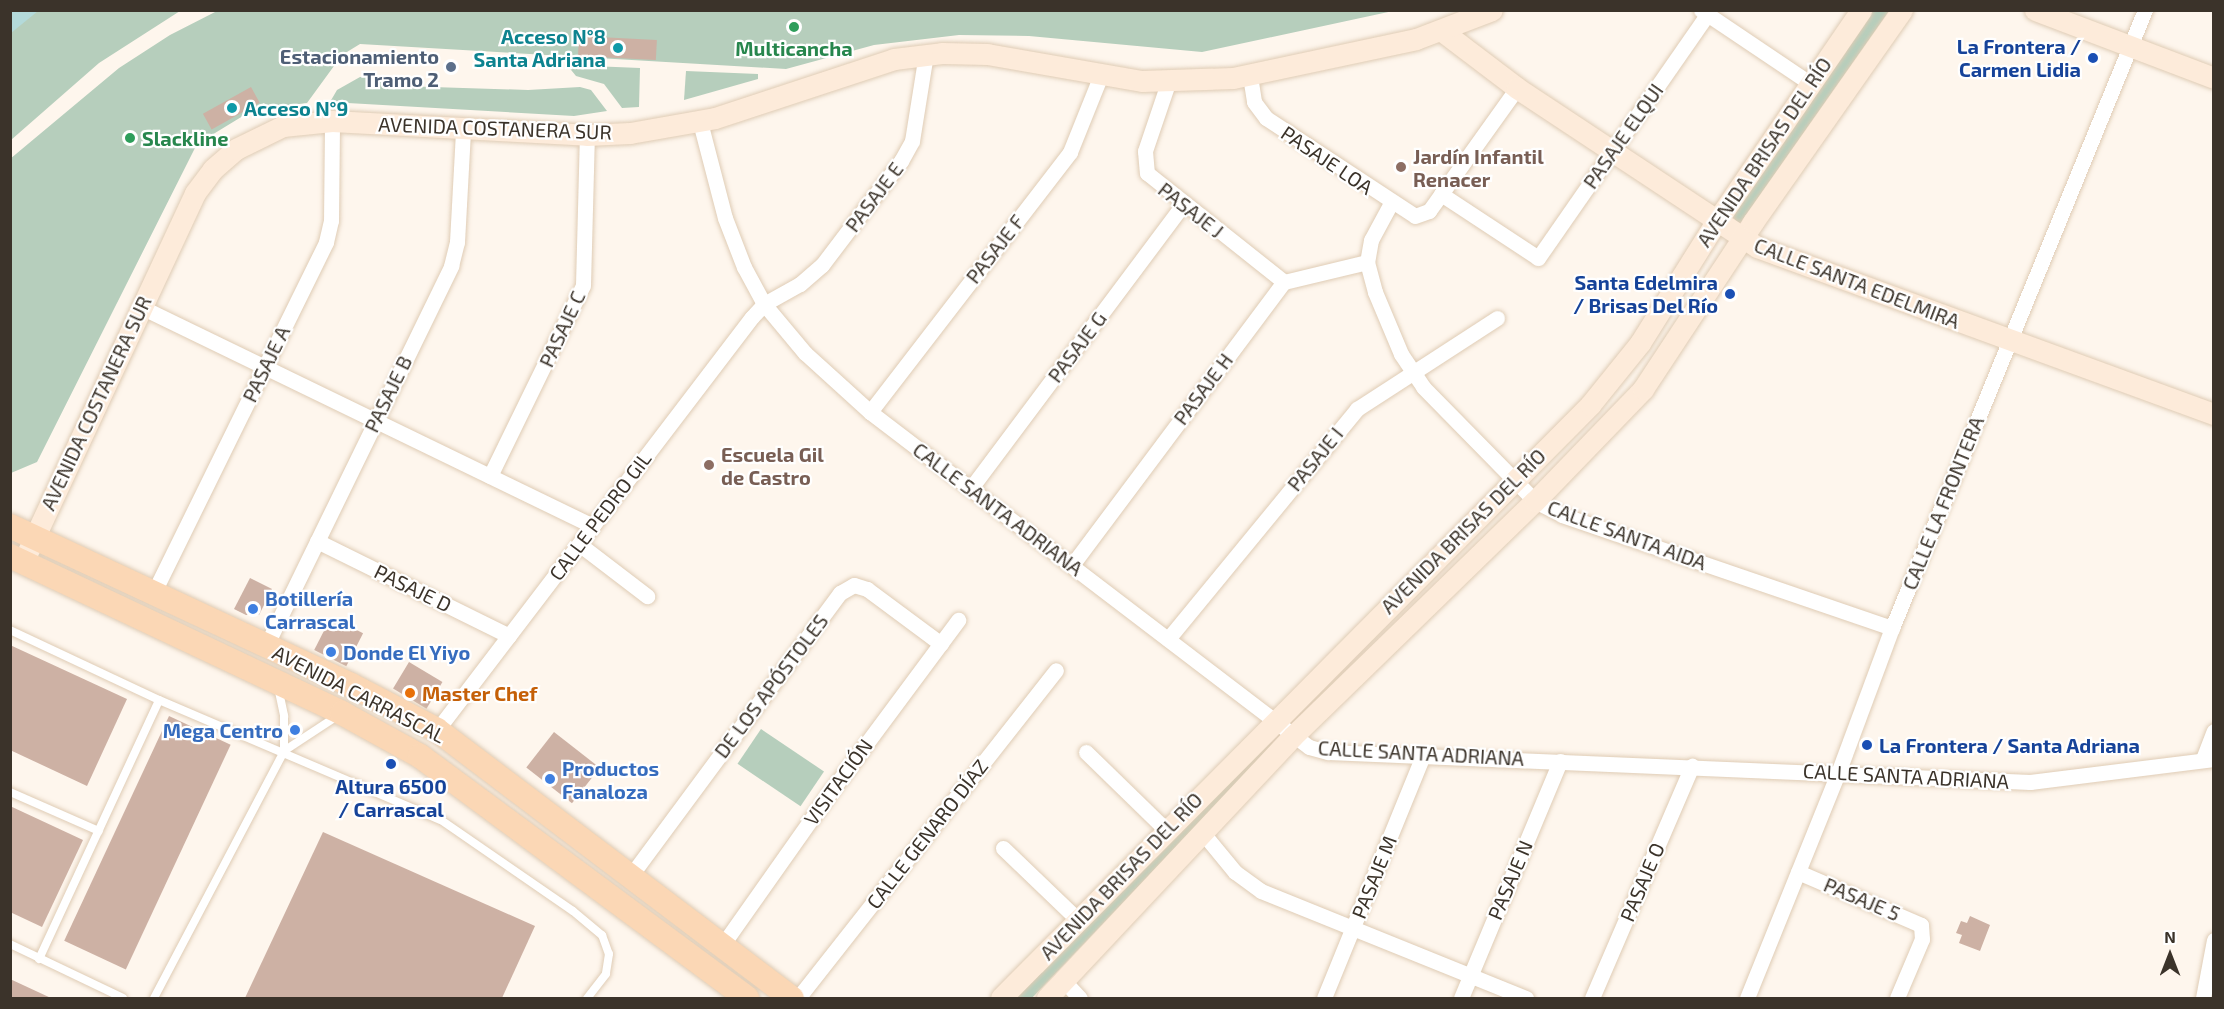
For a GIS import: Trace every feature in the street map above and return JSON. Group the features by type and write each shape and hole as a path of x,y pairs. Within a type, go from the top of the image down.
{"main road":[{"name":"AVENIDA CARRASCAL","path":"10,526 266,646 437,730 629,878 792,999"},
{"name":"AVENIDA CARRASCAL","path":"17,559 342,713 420,756 747,999"}],"street":[{"name":"AVENIDA COSTANERA SUR","path":"17,559 34,537 185,211 213,169 236,149 266,132 300,122 332,121 463,130 587,135 700,122 894,59 926,54 987,54 1101,75 1168,83 1250,76 1442,31 1492,10"},
{"name":"AVENIDA BRISAS DEL RÍO","path":"1001,999 1614,376 1640,343 1716,222 1861,10"},
{"name":"AVENIDA BRISAS DEL RÍO","path":"1047,999 1293,736 1535,501 1644,390 1742,239 1902,10"},
{"path":"2035,10 2214,78"},
{"name":"CALLE LA FRONTERA","path":"1747,999 1838,773 1892,628 2145,10"},
{"path":"1704,13 1811,84"},
{"name":"PASAJE ELQUI","path":"1441,194 1538,258 1704,13"},
{"name":"CALLE SANTA EDELMIRA","path":"1442,31 1517,88 1742,239 2214,414"},
{"name":"PASAJE E","path":"764,304 800,284 822,264 906,154 914,134 926,54"},
{"name":"PASAJE F","path":"870,412 1070,152 1101,75"},
{"name":"PASAJE LOA","path":"1250,76 1254,102 1266,118 1391,203 1415,216 1429,211 1441,194"},
{"name":"PASAJE J","path":"1168,83 1144,151 1144,166 1152,178 1183,205 1284,282"},
{"path":"1441,194 1517,88"},
{"name":"PASAJE A","path":"153,594 330,229 332,121"},
{"name":"CALLE SANTA ADRIANA","path":"700,122 728,228 764,304 805,353 870,412 1293,736 1318,751 2051,782 2208,759"},
{"name":"PASAJE B","path":"266,646 454,258 463,130"},
{"name":"PASAJE C","path":"490,476 583,285 587,135"},
{"name":"CALLE SANTA AIDA","path":"1391,203 1371,240 1367,262 1375,292 1413,374 1513,481 1535,501 1562,515 1892,628"},
{"name":"PASAJE G","path":"971,488 1183,205"},
{"path":"1284,282 1367,262"},
{"name":"PASAJE H","path":"1072,565 1284,282"},
{"name":"CALLE PEDRO GIL","path":"437,730 764,304"},
{"path":"141,307 593,526"},
{"name":"PASAJE I","path":"1168,639 1349,417 1497,318"},
{"name":"PASAJE D","path":"317,541 509,636"},
{"path":"579,544 646,597"},
{"name":"DE LOS APÓSTOLES","path":"629,878 840,592 854,585 867,589 942,644"},
{"name":"VISITACIÓN","path":"721,947 826,798 958,620"},
{"name":"CALLE GENARO DÍAZ","path":"798,999 1056,670"},
{"path":"2208,759 2214,730"},
{"path":"1086,752 1166,830"},
{"name":"PASAJE M","path":"1324,999 1423,756"},
{"name":"PASAJE N","path":"1461,999 1560,761"},
{"name":"PASAJE O","path":"1592,999 1692,766"},
{"path":"1202,832 1235,872 1252,886 1526,999"},
{"path":"1003,848 1078,920"},
{"name":"PASAJE 5","path":"1798,872 1917,922 1923,929 1897,999"},
{"path":"2203,999 2214,940"},
{"path":"1064,981 1080,999"}],"lane":[{"path":"10,630 159,700 284,751 441,820 573,911 602,935 609,954 606,974 587,999"},
{"path":"154,999 284,751 284,716 276,682"},
{"path":"39,959 159,700"},
{"path":"284,751 342,713"},
{"path":"10,792 99,831"},
{"path":"10,944 123,999"}],"green space":[{"path":"11,11 180,11 99,63 11,140"},
{"path":"217,11 1393,11 1202,52 1029,36 959,35 874,45 786,69 360,44 342,55 307,103 267,108 264,103 197,144 37,462 11,473 10,159 119,68 170,35"},
{"path":"1873,11 1889,11 1739,225 1732,216"},
{"path":"567,65 640,68 639,107 622,108 604,84 576,76"},
{"path":"686,71 758,74 758,79 684,100"},
{"path":"371,76 401,86 528,90 580,87 591,90 607,111 574,116 330,102 337,90 360,77"},
{"path":"761,729 824,771 801,806 738,764"},
{"path":"1268,738 1274,744 1032,998 1015,998"}],"water":[{"path":"11,10 38,10 38,11 11,33"}],"building":[{"name":"Acceso N°8 Santa Adriana","path":"579,36 657,40 656,60 578,56"},
{"name":"Acceso N°9","path":"251,87 260,103 212,129 203,114"},
{"path":"250,578 272,589 259,615 246,615 234,609"},
{"path":"331,617 363,633 346,666 314,650"},
{"path":"10,645 127,699 87,786 10,750"},
{"path":"409,662 442,682 426,709 393,689"},
{"path":"169,716 231,745 126,970 64,941"},
{"path":"554,732 600,768 572,803 526,767"},
{"path":"10,806 83,840 42,927 10,912"},
{"path":"323,832 535,926 502,998 245,998"},
{"path":"1970,916 1990,925 1980,951 1959,943 1962,935 1956,933 1961,921 1967,923"},
{"path":"10,979 51,998 10,998"}],"place":[{"name":"Multicancha","path":"794,27"},
{"name":"Acceso N°8 Santa Adriana","path":"618,48"},
{"name":"La Frontera / Carmen Lidia","path":"2093,58"},
{"name":"Estacionamiento Tramo 2","path":"451,67"},
{"name":"Acceso N°9","path":"232,108"},
{"name":"Slackline","path":"130,138"},
{"name":"Jardín Infantil Renacer","path":"1401,167"},
{"name":"Santa Edelmira / Brisas Del Río","path":"1730,294"},
{"name":"Escuela Gil de Castro","path":"709,465"},
{"name":"Botillería Carrascal","path":"253,609"},
{"name":"Donde El Yiyo","path":"331,652"},
{"name":"Master Chef","path":"410,693"},
{"name":"Mega Centro","path":"295,730"},
{"name":"La Frontera / Santa Adriana","path":"1867,745"},
{"name":"Altura 6500 / Carrascal","path":"391,764"},
{"name":"Productos Fanaloza","path":"550,779"}]}
